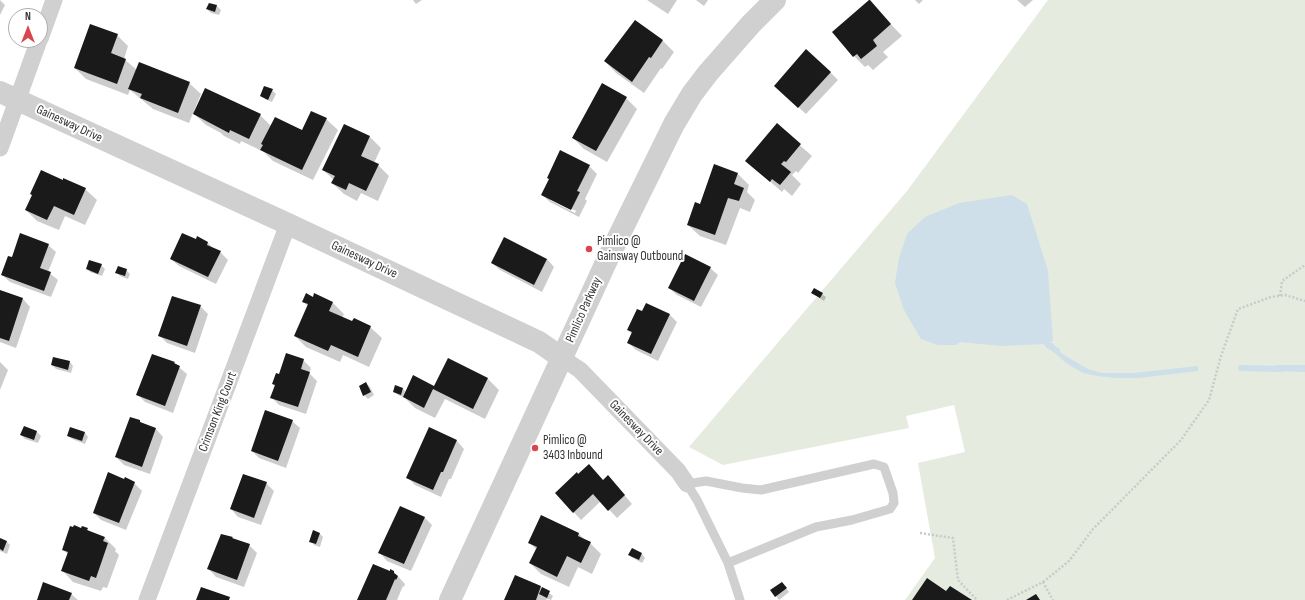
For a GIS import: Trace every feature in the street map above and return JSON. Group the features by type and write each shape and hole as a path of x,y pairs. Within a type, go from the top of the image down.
{"street":[{"path":"48,17 54,0"},
{"name":"Pimlico Parkway","path":"450,600 635,200 678,118 692,94 708,72 751,24 775,0"},
{"path":"0,148 9,96 35,48"},
{"name":"Gainesway Drive","path":"9,96 288,224 539,342 580,370 678,471 687,484"},
{"name":"Crimson King Court","path":"147,600 288,224"}],"lane":[{"path":"728,564 816,527 852,520 890,510 894,503 893,493 884,468 874,464 761,490 706,481 687,484 697,500 728,564 740,600"}],"path":[{"path":"1280,296 1282,281 1305,265"},
{"path":"1007,600 1043,582 1069,561 1093,529 1181,440 1209,400 1221,356 1238,309 1271,297 1285,295 1305,301"},
{"path":"920,533 953,538 958,580 977,600"},
{"path":"1043,582 1053,600"}],"shaded area":[{"path":"1048,0 1305,0 1305,600 905,600 935,558 918,463 965,452 954,405 906,416 909,428 723,465 689,447 907,191"},
{"path":"1012,195 1027,204 1048,271 1053,341 1047,344 1002,346 960,342 956,345 938,345 921,339 904,310 895,283 899,258 907,234 925,217 959,203"},
{"path":"1053,343 1057,350 1067,357 1088,369 1102,373 1133,373 1198,366 1198,371 1139,378 1097,376 1083,373 1066,363 1055,353 1050,344"},
{"path":"1275,365 1305,365 1305,372 1274,371"}],"building":[{"path":"869,0 891,24 873,40 877,46 861,59 857,54 853,57 832,32"},
{"path":"209,3 217,5 215,12 206,9"},
{"path":"635,20 663,40 632,82 604,61"},
{"path":"90,24 118,34 111,53 126,59 117,84 74,68"},
{"path":"806,49 831,72 798,108 774,86"},
{"path":"139,62 190,82 178,113 140,98 142,94 128,89"},
{"path":"602,83 627,97 596,151 572,138"},
{"path":"264,86 273,89 268,100 260,96"},
{"path":"205,88 261,114 249,139 230,130 229,133 193,114"},
{"path":"311,111 327,118 302,170 260,150 263,145 261,144 275,117 302,130"},
{"path":"777,123 801,144 786,162 784,161 781,164 791,172 780,185 772,179 770,182 745,161"},
{"path":"344,124 370,136 361,156 379,164 366,191 349,183 346,190 331,183 335,176 322,170"},
{"path":"560,150 590,165 577,191 580,192 571,210 541,195"},
{"path":"714,164 738,173 734,184 744,188 739,201 728,198 715,235 687,225 695,202 700,204"},
{"path":"41,170 86,188 74,215 54,206 47,220 25,210 32,195 30,194"},
{"path":"20,233 49,244 40,268 51,272 44,291 1,275 8,256 12,257"},
{"path":"182,233 196,239 197,236 208,242 207,245 221,251 208,277 170,259"},
{"path":"504,237 547,259 534,285 491,263"},
{"path":"685,254 711,267 694,301 668,288"},
{"path":"89,260 102,264 98,274 86,269"},
{"path":"118,266 127,269 125,276 115,273"},
{"path":"814,288 823,293 820,298 811,293"},
{"path":"0,290 23,298 9,341 0,338"},
{"path":"306,293 313,297 314,293 333,302 329,311 352,321 354,318 371,326 358,357 331,345 328,351 294,336 308,304 302,302"},
{"path":"172,296 201,305 187,346 158,336"},
{"path":"646,303 670,314 651,354 627,343 632,332 627,330 637,309 642,311"},
{"path":"286,353 304,359 301,369 310,372 298,407 270,398 275,385 272,384 276,373 279,374"},
{"path":"152,354 175,362 174,363 180,366 165,406 136,395"},
{"path":"53,357 70,361 68,370 51,365"},
{"path":"448,358 488,378 473,409 433,389 424,408 403,397 413,375 434,386"},
{"path":"366,382 371,392 363,396 359,386"},
{"path":"395,385 403,388 401,395 393,392"},
{"path":"265,410 293,420 278,461 251,451"},
{"path":"130,417 156,428 142,467 115,457"},
{"path":"24,426 37,431 34,440 20,435"},
{"path":"70,427 85,432 82,441 67,436"},
{"path":"429,427 457,440 443,472 441,472 433,490 406,478"},
{"path":"589,464 603,480 608,475 625,495 608,511 593,494 573,513 555,493 577,472 578,474"},
{"path":"108,472 124,479 125,477 135,482 119,523 93,513"},
{"path":"243,474 267,482 254,518 230,509"},
{"path":"400,506 425,517 404,564 378,553"},
{"path":"541,515 579,533 578,536 591,542 581,563 567,556 557,577 529,563 537,547 528,543"},
{"path":"74,525 81,528 82,526 88,528 87,530 105,537 103,541 108,543 96,578 91,576 89,581 61,571 68,552 62,550 70,526 73,527"},
{"path":"313,530 320,533 316,544 309,542"},
{"path":"221,534 250,544 237,580 207,569"},
{"path":"0,538 7,541 3,551 0,549"},
{"path":"632,548 642,553 639,560 628,555"},
{"path":"373,564 390,571 390,569 398,576 396,580 395,579 386,600 357,600"},
{"path":"515,575 541,586 536,600 504,600"},
{"path":"927,578 946,591 950,586 972,600 912,600"},
{"path":"43,582 72,593 69,600 37,600"},
{"path":"782,582 787,588 775,597 770,590"},
{"path":"201,587 230,597 229,600 196,600"},
{"path":"542,587 550,591 547,598 539,594"},
{"path":"1036,594 1040,600 1026,600"}],"waterway":[{"path":"1047,344 1057,351"},
{"path":"1241,368 1281,369"}],"place":[{"name":"Pimlico @ Gainsway Outbound","path":"589,249"},
{"name":"Pimlico @ 3403 Inbound","path":"535,448"}]}
